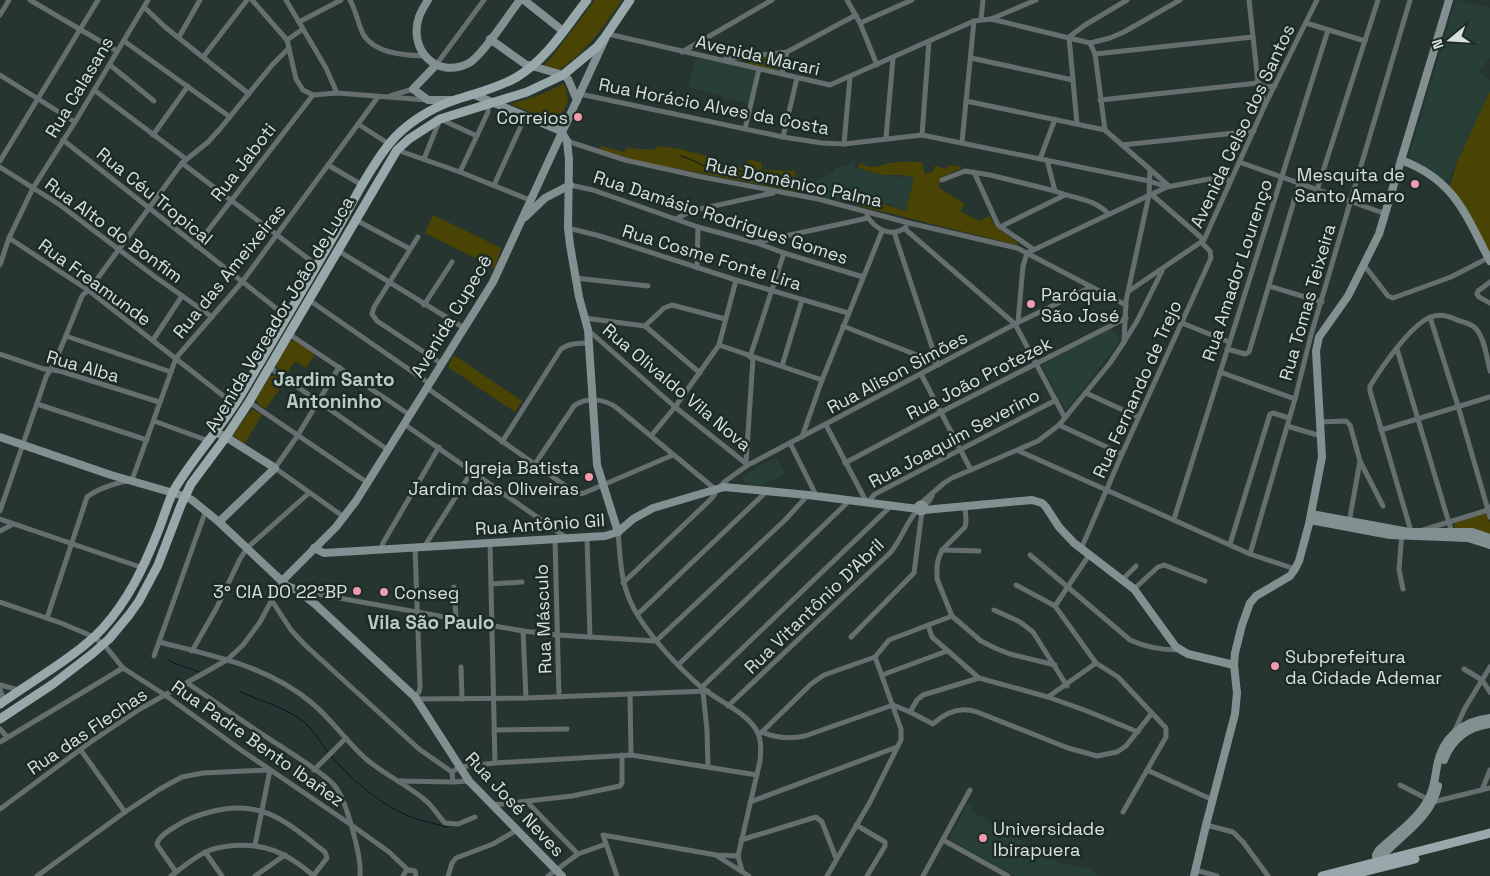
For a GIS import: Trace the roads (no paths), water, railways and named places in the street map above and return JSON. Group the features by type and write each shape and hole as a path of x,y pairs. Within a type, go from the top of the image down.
{"main road":[{"name":"Avenida Vereador João de Luca","path":"2,702 94,637 122,606 143,568 173,493 185,473 234,405 389,144 434,102 455,100 475,95 517,78 547,53 586,0"},
{"name":"Avenida Cupecê","path":"607,36 630,0"},
{"name":"Avenida Vereador João de Luca","path":"0,718 53,684 103,645 147,588 158,565 184,496 198,472 226,437 249,402 397,150 409,139 445,120 483,105 528,92 563,75 588,56 607,36"},
{"path":"1346,876 1380,864 1490,833"},
{"path":"1324,876 1490,839"}],"street":[{"path":"0,15 9,0"},
{"path":"30,0 117,52"},
{"path":"0,161 98,0"},
{"name":"Rua Calasans","path":"0,266 9,238 33,188 110,65 148,0"},
{"path":"179,37 199,0"},
{"path":"204,56 247,0"},
{"path":"252,0 287,40 298,83 304,90 313,94 337,93 378,97 413,89 436,65 484,0"},
{"path":"286,0 326,68 337,93"},
{"path":"299,22 341,0"},
{"path":"350,0 364,34 373,44 388,51 425,56"},
{"path":"428,0 419,16 417,25 418,44 425,56 436,65 450,67 465,64 478,55 522,0 563,31"},
{"path":"682,52 772,0"},
{"path":"847,0 860,23 877,65"},
{"path":"860,23 912,0"},
{"path":"981,19 982,0"},
{"name":"Avenida Marari","path":"607,36 830,85 974,21 991,19 1036,0"},
{"path":"1069,37 1085,25 1127,0"},
{"path":"991,19 1090,43 1124,32 1180,0"},
{"path":"1249,0 1258,83 1265,105"},
{"name":"Avenida Celso dos Santos","path":"1129,291 1203,241 1265,105 1317,0"},
{"path":"1317,190 1378,0"},
{"name":"Rua Tomas Teixeira","path":"1250,554 1315,336 1322,302 1349,201 1410,0"},
{"path":"1217,876 1195,873 1235,714 1237,693 1234,665 1238,636 1250,603 1256,596 1290,576 1295,569 1303,549 1321,463 1315,336 1348,296 1379,234 1450,0"},
{"path":"144,7 249,94"},
{"path":"722,60 787,52 856,15"},
{"path":"962,142 974,21"},
{"path":"1306,23 1365,41"},
{"path":"287,40 303,29"},
{"name":"Rua Amador Lourenço","path":"1174,519 1328,30"},
{"name":"Avenida Cupecê","path":"165,695 227,660 252,634 282,581 344,517 368,483 493,282 577,96 607,36"},
{"path":"1069,37 1077,124"},
{"path":"1095,54 1253,37"},
{"path":"490,39 525,64 563,75 568,79 577,96"},
{"path":"124,40 230,117"},
{"path":"922,135 929,41"},
{"path":"1090,43 1095,54 1104,130"},
{"path":"0,512 50,369 82,296 184,161 208,142 289,48"},
{"path":"782,74 787,52"},
{"path":"886,138 893,58"},
{"path":"971,58 1073,80"},
{"path":"110,65 154,101"},
{"path":"745,129 759,69"},
{"path":"0,75 75,122"},
{"path":"844,144 850,77"},
{"path":"783,137 797,78"},
{"path":"1100,100 1258,83 1266,87 1275,86"},
{"path":"154,135 188,86"},
{"path":"413,89 434,102"},
{"path":"94,90 154,135 230,200 310,260"},
{"name":"Rua Jaboti","path":"196,246 313,94"},
{"path":"475,95 561,131 567,141 570,185 568,228 576,278 588,330 597,465 618,532 623,583 638,614 656,641 704,690 746,718 761,733 781,738 792,739 806,736 893,705 933,724 947,713 964,709 971,710 1068,748 1096,756 1117,752 1126,746 1152,713"},
{"path":"387,96 434,102"},
{"name":"Rua Horácio Alves da Costa","path":"577,96 822,143 844,144 922,135 1168,186"},
{"name":"Rua das Ameixeiras","path":"132,480 176,358 242,282 378,97"},
{"path":"966,101 1104,130 1168,186"},
{"path":"460,172 488,112 483,105"},
{"path":"494,185 525,117"},
{"path":"1040,159 1055,119"},
{"path":"424,159 445,120 477,136"},
{"path":"358,124 389,144"},
{"path":"1122,145 1254,131"},
{"name":"Rua Céu Tropical","path":"64,140 278,309"},
{"name":"Rua Domênico Palma","path":"567,141 625,160 818,199 1017,248 1126,305"},
{"path":"397,150 460,172 530,200"},
{"path":"1047,160 1055,191"},
{"path":"1364,265 1388,296 1392,298 1451,277 1489,259 1454,195 1444,184 1430,174 1402,160"},
{"path":"1239,162 1386,214"},
{"path":"328,165 363,185"},
{"name":"Rua Alto do Bonfim","path":"0,167 60,205 212,317"},
{"path":"1124,342 1126,305 1150,195 1150,169"},
{"path":"942,180 962,171 974,172 1093,202 1100,205 1109,214"},
{"path":"974,172 994,220 1000,227 1033,249"},
{"path":"1017,323 1023,266 1027,253 1168,186 1209,179 1231,180"},
{"path":"1227,349 1245,354 1249,352 1299,184"},
{"path":"523,218 545,198 570,185"},
{"name":"Rua Damásio Rodrigues Gomes","path":"570,185 599,192 698,227 757,242 784,253 863,277"},
{"path":"676,219 691,211 776,192"},
{"path":"1000,227 1066,195"},
{"path":"1150,195 1203,241"},
{"path":"865,210 868,218 882,231 894,232 905,229 910,223"},
{"path":"757,242 868,218"},
{"path":"355,220 410,250"},
{"path":"697,268 698,227"},
{"name":"Rua Cosme Fonte Lira","path":"568,228 600,236 697,268 848,313"},
{"path":"905,229 1017,323 1065,418"},
{"path":"802,437 848,313 882,231"},
{"path":"894,232 938,364"},
{"path":"418,237 372,311 373,317 442,364"},
{"name":"Rua Freamunde","path":"9,238 88,290 234,405"},
{"name":"Rua Fernando de Trejo","path":"1082,549 1106,489 1211,258 1210,251 1203,241"},
{"path":"328,246 424,306 464,328"},
{"path":"747,464 752,357 784,253"},
{"path":"424,306 452,262"},
{"path":"851,637 914,573 921,524 921,509 930,501 932,495 944,483 1043,439 1059,425 1086,393 1124,342 1137,321 1163,268"},
{"path":"576,278 648,286"},
{"path":"651,436 700,373 719,345 736,280"},
{"path":"1490,282 1478,291 1477,294 1490,303"},
{"path":"1269,286 1322,302"},
{"name":"Rua Alison Simões","path":"623,583 710,500 717,488 747,464 826,425 1017,323 1091,287"},
{"path":"153,340 182,296"},
{"path":"308,300 502,442 578,494 673,455"},
{"path":"782,366 802,300"},
{"path":"645,326 664,308 672,305 725,319"},
{"path":"1403,589 1399,570 1410,528 1370,386 1409,332 1430,317 1436,315 1448,316 1474,326 1481,336 1490,371"},
{"path":"1430,317 1489,508 1490,517"},
{"path":"584,318 645,326 700,373"},
{"path":"1126,318 1137,321"},
{"name":"Rua João Protezek","path":"845,463 1126,318"},
{"path":"1182,323 1229,342"},
{"path":"843,326 938,364"},
{"name":"Rua Olivaldo Vila Nova","path":"588,330 675,406 747,464"},
{"path":"289,334 410,415"},
{"path":"66,336 171,372"},
{"path":"502,442 560,350 567,345 589,343"},
{"path":"719,345 822,380"},
{"path":"1397,349 1450,522 1452,535"},
{"name":"Rua Alba","path":"0,354 44,369 50,369 160,402"},
{"path":"269,367 388,450"},
{"path":"219,522 275,468 298,435 339,367"},
{"path":"1220,372 1295,399"},
{"path":"921,374 971,470"},
{"path":"1086,393 1138,417"},
{"path":"1381,430 1490,397"},
{"path":"535,464 571,409 578,403 603,400 610,403 673,455 717,488"},
{"name":"Rua Joaquim Severino","path":"866,502 875,494 1056,400"},
{"path":"249,402 368,483"},
{"path":"37,404 147,440"},
{"path":"1230,544 1270,414 1273,413 1289,418"},
{"path":"154,421 209,441"},
{"path":"1320,422 1348,422 1360,460 1383,506"},
{"path":"404,424 568,539"},
{"path":"826,425 866,502"},
{"path":"1059,425 1122,454"},
{"path":"1287,426 1321,436"},
{"path":"215,432 275,468 344,517"},
{"name":"Rua José Neves","path":"0,437 184,496 206,510 287,586 297,590 315,604 416,698 455,770 469,781 562,876"},
{"path":"790,443 817,497"},
{"path":"382,550 383,543 439,447"},
{"path":"1019,451 1250,554 1295,569"},
{"path":"1349,524 1360,460"},
{"path":"424,547 472,471"},
{"path":"48,618 70,544 87,497 94,492 117,483 132,480"},
{"name":"Rua Antônio Gil","path":"314,548 324,553 605,536 618,532 645,511 717,488 733,487 921,509 1037,501 1046,507 1066,534 1082,549 1134,589 1171,642 1180,650"},
{"path":"638,614 767,491"},
{"path":"192,651 247,548 309,493"},
{"path":"297,590 523,631 656,641 785,520 808,495"},
{"path":"678,665 849,501"},
{"path":"414,548 420,687 416,698 526,698 704,690 891,506"},
{"path":"965,506 965,527 942,550 938,560 937,579 952,616 981,640 995,648 1010,654 1055,665"},
{"path":"1407,534 1450,522 1489,508"},
{"name":"Rua Vitantônio D'Abril","path":"728,706 890,553 898,544 911,519 921,509"},
{"path":"154,656 206,510"},
{"path":"1310,517 1407,534 1452,535 1475,539 1490,545"},
{"path":"0,519 143,568"},
{"path":"0,531 13,524"},
{"path":"1452,535 1472,532 1490,538"},
{"path":"587,537 590,637"},
{"name":"Rua Másculo","path":"554,540 559,697"},
{"path":"490,543 492,698 495,762"},
{"path":"942,550 979,551"},
{"path":"1030,554 1130,640 1138,644 1165,650 1180,650 1188,654 1234,665"},
{"path":"1055,606 1089,555"},
{"path":"1134,589 1158,567 1164,565 1205,581"},
{"path":"1122,580 1136,566"},
{"path":"491,584 522,582"},
{"path":"1016,586 1055,606 1096,663 1118,677 1166,728 1166,737 1123,812"},
{"path":"454,588 456,619"},
{"path":"272,601 291,630 304,644 419,749 455,770 495,762 631,755 757,775"},
{"name":"Rua Padre Bento Ibañez","path":"0,602 48,618 94,637 123,668 165,695 269,770 304,791 389,852 408,870 413,870 416,876"},
{"path":"994,610 1028,627 1038,638 1066,686"},
{"path":"742,871 738,856 740,840 757,775 761,733 811,684 824,675 875,657 889,640 952,616"},
{"path":"928,625 930,634 979,678 1087,710 1138,732"},
{"path":"523,631 526,698"},
{"path":"159,642 249,667 287,685 320,710 377,768 426,800 445,823 458,824 475,818"},
{"path":"882,675 947,651"},
{"path":"827,876 870,802 898,747 902,734 875,657"},
{"path":"1048,697 1096,663"},
{"path":"461,667 462,699"},
{"path":"1431,801 1440,756 1444,746 1454,733 1490,667"},
{"path":"0,742 123,668"},
{"path":"1464,669 1482,680 1490,692"},
{"path":"910,712 917,700 923,695 979,678"},
{"path":"187,683 334,785 338,790 350,824 359,860 360,876"},
{"path":"2,702 0,687 20,690"},
{"path":"704,690 708,767"},
{"path":"630,694 631,755"},
{"name":"Rua das Flechas","path":"0,809 80,750 140,709 165,695"},
{"path":"1454,733 1470,723 1490,718"},
{"path":"1380,864 1385,853 1421,820 1431,801 1443,762 1452,744 1466,731 1477,726 1490,724"},
{"path":"0,729 7,737"},
{"path":"494,730 567,729"},
{"path":"314,770 346,738"},
{"path":"750,802 898,747"},
{"path":"80,750 125,812"},
{"path":"492,805 572,796 620,786 622,783 622,755"},
{"path":"37,876 160,789 182,777 203,772 269,770 255,846"},
{"path":"453,782 455,770"},
{"path":"1147,770 1212,800"},
{"path":"1482,790 1490,770"},
{"path":"397,781 469,781"},
{"path":"1400,785 1431,801 1490,788"},
{"path":"923,876 970,790"},
{"path":"527,802 578,854"},
{"path":"244,808 261,810 289,824 326,852 327,858 314,876 285,855 272,849 255,846 225,847 205,852 173,874 156,843 172,829 191,818 216,810 244,808"},
{"path":"740,840 816,817 822,822 836,858"},
{"path":"856,825 885,842 885,846 867,876"},
{"path":"1206,825 1233,832 1268,876"},
{"path":"448,876 452,863 456,858 492,844 516,830"},
{"path":"617,876 603,835 716,855 738,856"},
{"path":"943,840 1008,876"},
{"path":"548,876 578,854 606,844"},
{"path":"205,852 222,876"},
{"path":"255,876 285,855"},
{"path":"716,855 749,876"},
{"path":"403,876 404,872 408,870"}],"waterway":[{"path":"681,156 711,168 757,173 782,181"},
{"path":"167,658 171,662 199,672"},
{"path":"240,692 279,707 297,717 312,730 328,752"},
{"path":"330,755 354,780 382,802 407,815 447,827"}],"place":[{"name":"Correios","path":"578,117"},
{"name":"Mesquita de Santo Amaro","path":"1415,184"},
{"name":"Paróquia São José","path":"1031,304"},
{"name":"Igreja Batista Jardim das Oliveiras","path":"589,477"},
{"name":"3° CIA DO 22°BP","path":"357,591"},
{"name":"Conseg","path":"384,592"},
{"name":"Subprefeitura da Cidade Ademar","path":"1275,666"},
{"name":"Universidade Ibirapuera","path":"983,838"}],"district":[{"name":"Jardim Santo Antoninho","path":"334,390"},
{"name":"Vila São Paulo","path":"431,622"}]}
